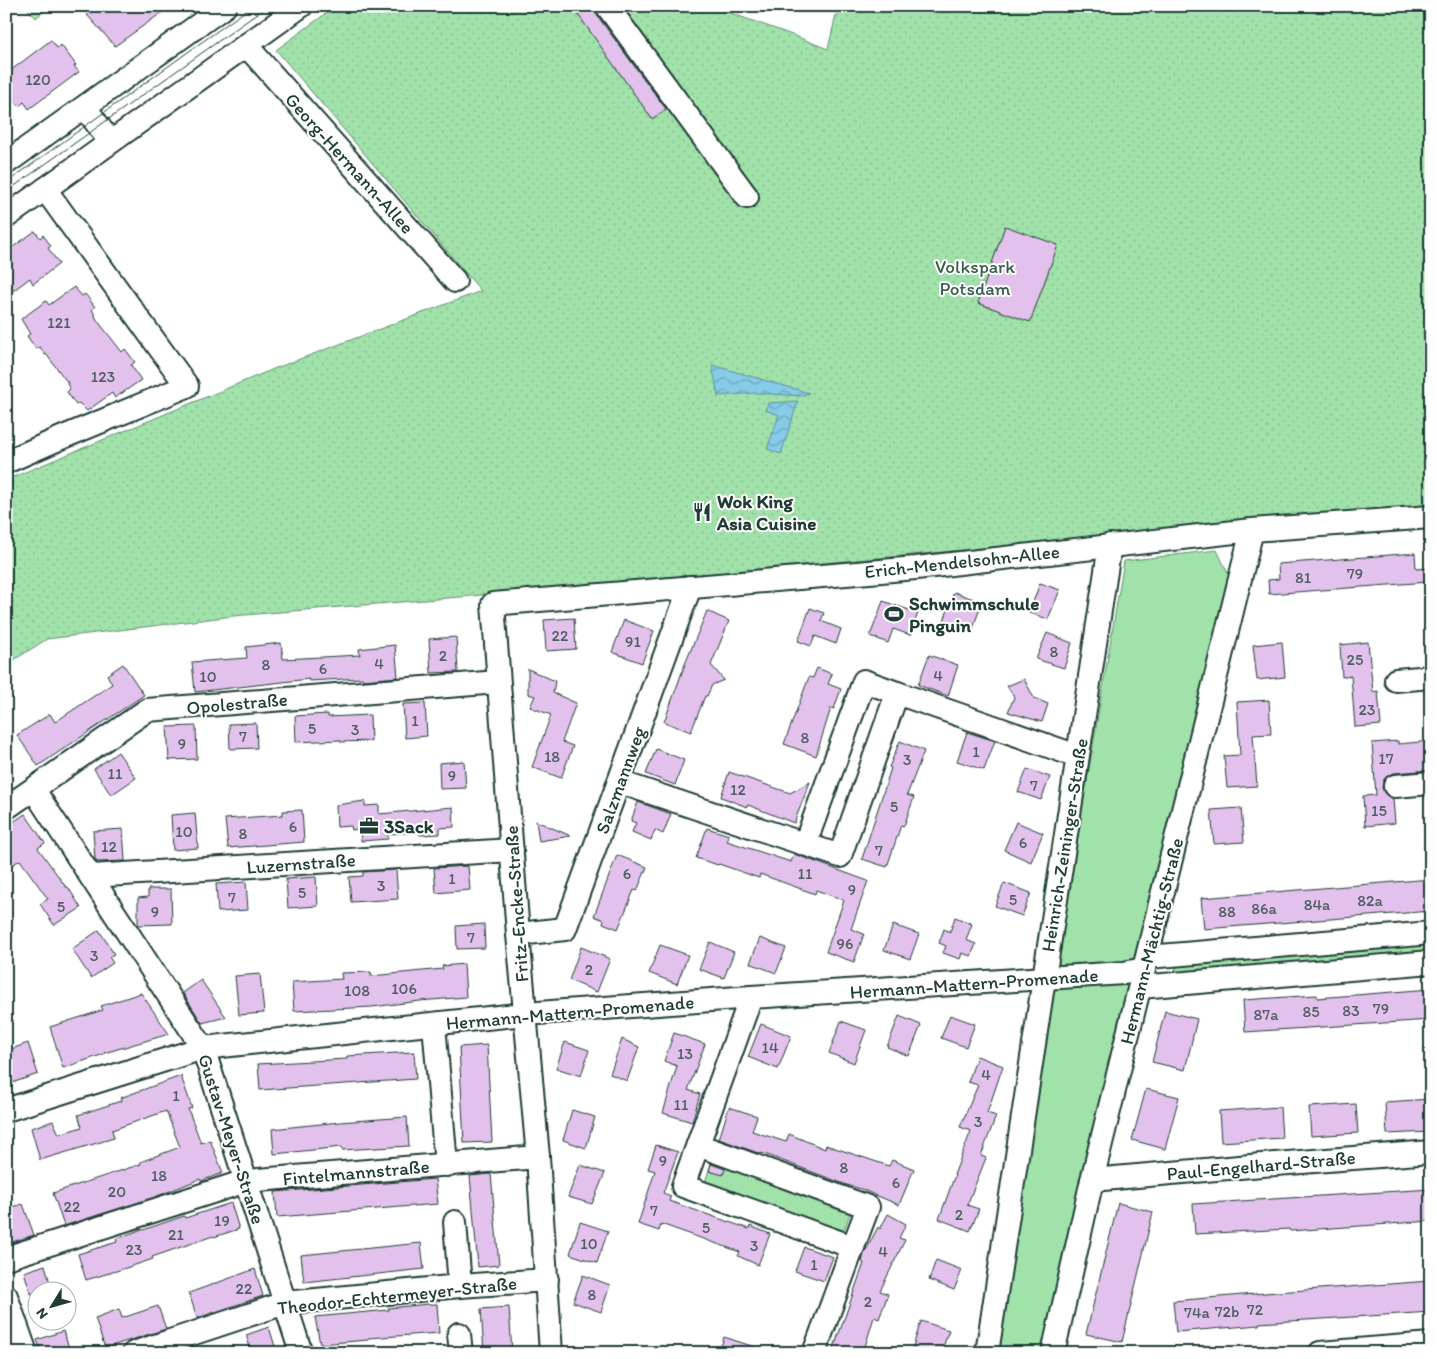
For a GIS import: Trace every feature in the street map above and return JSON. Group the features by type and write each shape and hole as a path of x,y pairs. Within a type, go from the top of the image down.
{"street":[{"path":"6,217 301,6"},
{"path":"607,6 747,197"},
{"path":"10,152 85,107 222,7"},
{"name":"Georg-Hermann-Allee","path":"246,45 455,281"},
{"path":"85,107 110,142"},
{"path":"6,462 187,386 45,189"},
{"name":"Erich-Mendelsohn-Allee","path":"493,604 916,568 1252,530 1431,517"},
{"name":"Hermann-Mächtig-Straße","path":"1053,1353 1092,1180 1252,530"},
{"name":"Heinrich-Zeininger-Straße","path":"987,1353 1110,545"},
{"name":"Salzmannweg","path":"518,934 565,929 690,587"},
{"name":"Fritz-Encke-Straße","path":"493,604 518,934 538,1157 551,1353"},
{"path":"1396,680 1431,677"},
{"path":"806,844 864,681 1077,756"},
{"name":"Opolestraße","path":"6,808 147,710 498,682"},
{"path":"619,782 840,856 898,693"},
{"path":"1395,786 1431,783"},
{"name":"Gustav-Meyer-Straße","path":"34,790 203,1048 301,1353"},
{"name":"Luzernstraße","path":"91,876 512,850"},
{"name":"Hermann-Mattern-Promenade","path":"6,1110 203,1048 525,1014 751,997 1124,973 1431,934"},
{"name":"Hermann-Mattern-Promenade","path":"1144,971 1431,962"},
{"path":"751,997 683,1186 853,1247"},
{"path":"434,1024 446,1165"},
{"path":"698,1146 868,1207 814,1353"},
{"name":"Paul-Engelhard-Straße","path":"1092,1180 1431,1152"},
{"name":"Fintelmannstraße","path":"6,1258 246,1181 538,1157"},
{"path":"455,1222 460,1286"},
{"name":"Theodor-Echtermeyer-Straße","path":"134,1353 285,1303 460,1286 547,1280"},
{"path":"6,1296 26,1353"},
{"path":"1320,1353 1431,1344"}],"green space":[{"path":"25,6 50,6 36,18"},
{"name":"Volkspark Potsdam","path":"336,6 711,6 828,49 838,6 1431,6 1431,509 1222,526 460,597 233,616 47,639 6,665 6,480 276,368 481,291 276,50"},
{"path":"1217,550 1230,578 1045,1353 996,1353 1057,959 1124,561"},
{"path":"1431,941 1431,956 1175,976 1176,961"},
{"path":"712,1160 851,1211 843,1233 705,1182"}],"water":[{"path":"712,365 809,393 801,396 755,393 718,396"},
{"path":"798,401 781,454 767,449 779,415 765,410 768,403"}],"building":[{"path":"99,6 171,6 115,46 87,15"},
{"path":"572,6 594,6 596,14 666,109 652,119"},
{"path":"51,40 57,48 61,45 79,72 29,109 24,102 19,106 6,88 6,74"},
{"path":"1005,226 1058,245 1030,322 978,303"},
{"path":"35,231 40,238 43,235 51,246 48,248 59,264 33,284 30,278 6,296 6,252"},
{"path":"74,287 82,296 85,294 90,300 95,307 92,309 97,320 122,352 125,349 135,362 131,365 141,380 115,398 112,393 87,411 79,403 76,405 67,392 70,389 68,383 40,347 36,349 27,336 30,334 21,319 46,301 49,305"},
{"path":"1415,553 1416,569 1427,568 1428,582 1269,594 1268,580 1279,579 1278,564"},
{"path":"1040,583 1060,590 1048,619 1029,613"},
{"path":"954,592 982,602 972,631 944,621"},
{"path":"883,601 918,613 910,635 893,629 888,643 870,636"},
{"path":"810,608 824,613 821,621 841,629 836,644 815,636 811,646 798,641"},
{"path":"707,611 729,621 711,665 724,680 712,685 707,696 705,696 691,732 664,722"},
{"path":"574,618 576,649 546,651 544,620"},
{"path":"624,620 654,631 642,663 612,652"},
{"path":"1047,633 1072,643 1064,668 1036,659"},
{"path":"456,637 458,672 431,673 429,639"},
{"path":"1282,642 1285,677 1257,680 1253,645"},
{"path":"1368,642 1373,692 1378,691 1381,725 1355,727 1351,676 1342,677 1340,645"},
{"path":"281,643 283,659 360,655 359,649 395,645 398,677 363,680 362,678 309,681 309,679 195,692 192,662 247,658 246,647"},
{"path":"929,655 958,665 948,696 918,685"},
{"path":"123,664 144,695 38,766 17,735 50,714 55,722 112,684 107,675"},
{"path":"817,668 832,674 828,684 841,689 834,709 831,708 816,756 784,744 809,677 813,678"},
{"path":"528,669 555,681 553,693 576,703 562,742 573,746 561,778 532,767 551,715 530,707 535,696 528,694"},
{"path":"1024,679 1034,698 1048,704 1042,722 1008,712 1014,697 1007,686"},
{"path":"1269,700 1271,734 1253,735 1257,786 1227,788 1224,756 1240,755 1237,702"},
{"path":"425,703 427,736 405,738 403,704"},
{"path":"328,714 328,717 370,715 371,741 296,742 295,716"},
{"path":"256,723 257,748 230,749 229,724"},
{"path":"196,726 197,759 169,760 167,727"},
{"path":"967,732 995,741 984,770 957,761"},
{"path":"900,741 924,751 907,795 914,797 904,826 901,825 887,867 862,859 891,768 889,767"},
{"path":"1398,741 1398,744 1431,741 1431,770 1394,773 1387,776 1383,781 1382,788 1385,794 1393,799 1395,823 1365,826 1363,796 1376,795 1372,743"},
{"path":"656,749 684,760 675,785 646,774"},
{"path":"118,752 136,778 111,795 94,769"},
{"path":"464,761 466,788 440,789 439,763"},
{"path":"1027,769 1050,777 1041,800 1018,792"},
{"path":"729,772 790,793 810,782 794,823 748,805 747,807 721,797"},
{"path":"365,801 365,806 379,805 379,814 453,807 454,827 440,828 440,834 420,835 419,832 388,834 388,839 361,841 360,829 352,830 351,826 337,827 336,805"},
{"path":"638,802 671,814 663,834 655,830 651,840 632,832 636,823 631,821"},
{"path":"1241,808 1244,842 1214,844 1211,810"},
{"path":"302,810 304,842 228,848 225,819 283,815 283,811"},
{"path":"195,813 198,848 173,850 171,815"},
{"path":"25,814 45,843 38,848 66,887 68,887 81,908 54,925 40,904 48,899 20,860 12,865 6,857 6,827"},
{"path":"536,821 571,836 539,841"},
{"path":"1016,822 1043,833 1031,862 1004,850"},
{"path":"707,828 729,835 727,841 791,862 794,854 868,881 851,929 864,934 854,962 826,952 844,900 816,890 815,894 760,874 759,878 696,858"},
{"path":"123,829 125,861 97,862 95,859 93,831"},
{"path":"617,855 647,867 637,891 634,890 618,929 603,923 604,920 594,916"},
{"path":"468,866 470,890 436,893 434,868"},
{"path":"396,870 398,899 351,902 349,877 363,876 363,872"},
{"path":"316,877 318,906 288,908 286,879"},
{"path":"1431,879 1431,911 1204,929 1201,898"},
{"path":"246,882 248,910 218,912 216,884"},
{"path":"1004,883 1031,893 1022,916 995,906"},
{"path":"148,889 171,889 172,924 138,925 138,898 148,897"},
{"path":"955,917 972,924 966,940 976,944 971,956 962,953 960,959 943,953 946,946 939,943 944,929 950,932"},
{"path":"484,924 485,948 457,949 456,926"},
{"path":"893,925 919,934 910,959 884,950"},
{"path":"99,930 114,954 109,957 113,963 91,978 72,949"},
{"path":"760,938 786,948 776,973 750,963"},
{"path":"710,942 734,952 724,978 699,969"},
{"path":"660,945 688,955 677,984 649,973"},
{"path":"581,947 610,959 597,992 569,980"},
{"path":"464,964 466,997 372,1007 294,1011 292,982 342,979 341,973 371,972 371,976 443,969 442,966"},
{"path":"260,974 264,1013 239,1015 235,976"},
{"path":"201,980 226,1017 202,1023 183,993"},
{"path":"1431,989 1431,1020 1245,1032 1243,1000 1317,995 1317,998"},
{"path":"141,993 169,1034 104,1053 63,1068 50,1027 103,1010 101,1006"},
{"path":"1165,1011 1197,1019 1185,1070 1152,1062"},
{"path":"950,1015 975,1024 966,1047 941,1038"},
{"path":"899,1016 921,1025 909,1056 887,1047"},
{"path":"841,1021 866,1030 854,1063 829,1053"},
{"path":"761,1024 791,1036 778,1069 748,1057"},
{"path":"674,1033 705,1044 688,1090 700,1094 692,1122 663,1113 677,1066 664,1061"},
{"path":"622,1039 639,1047 627,1081 610,1074"},
{"path":"565,1042 589,1050 581,1076 556,1068"},
{"path":"28,1043 38,1074 6,1085 6,1051"},
{"path":"487,1045 492,1142 464,1143 459,1047"},
{"path":"414,1052 416,1079 260,1090 258,1064 347,1059 347,1056"},
{"path":"977,1056 1003,1066 987,1113 996,1116 981,1156 986,1158 967,1205 979,1209 970,1231 939,1219 971,1131 960,1127 978,1085 968,1082"},
{"path":"181,1076 192,1108 188,1109 201,1143 210,1140 223,1173 201,1181 200,1179 155,1197 64,1226 53,1193 141,1164 140,1162 180,1147 166,1111 112,1130 114,1138 40,1160 31,1128 53,1121 59,1134 82,1127 78,1115 121,1101 120,1098"},
{"path":"1146,1089 1179,1097 1165,1149 1132,1140"},
{"path":"1431,1099 1431,1132 1387,1134 1385,1102"},
{"path":"1356,1104 1358,1133 1311,1136 1309,1107"},
{"path":"729,1107 757,1116 752,1131 786,1142 789,1134 825,1149 826,1145 889,1166 892,1160 914,1169 899,1205 861,1189 719,1139"},
{"path":"1280,1107 1282,1138 1221,1142 1219,1111"},
{"path":"572,1110 595,1117 586,1148 563,1140"},
{"path":"407,1117 409,1146 342,1150 342,1147 274,1154 272,1129"},
{"path":"656,1145 678,1152 663,1193 671,1196 669,1201 749,1229 750,1226 770,1234 758,1265 738,1256 740,1252 661,1224 659,1231 638,1224 655,1171 648,1169"},
{"path":"711,1164 725,1169 723,1175 709,1171"},
{"path":"580,1165 605,1173 592,1204 568,1197"},
{"path":"491,1174 499,1265 478,1267 470,1176"},
{"path":"435,1179 438,1204 277,1217 275,1192"},
{"path":"1431,1189 1431,1221 1290,1231 1289,1229 1195,1234 1193,1204"},
{"path":"231,1203 239,1229 213,1236 152,1257 153,1259 86,1280 78,1254 117,1242 116,1239 142,1229"},
{"path":"1118,1203 1153,1212 1122,1342 1086,1334"},
{"path":"23,1204 34,1235 6,1244 6,1209"},
{"path":"888,1214 906,1224 899,1238 905,1240 880,1291 888,1294 879,1319 874,1317 863,1353 832,1353 864,1263 862,1262 864,1254 878,1227 880,1229"},
{"path":"580,1222 608,1231 597,1263 570,1254"},
{"path":"421,1243 424,1269 304,1282 301,1255"},
{"path":"804,1247 833,1257 824,1281 795,1271"},
{"path":"936,1260 962,1270 954,1290 929,1280"},
{"path":"45,1265 50,1282 28,1282 28,1285 24,1272"},
{"path":"255,1269 263,1296 197,1318 189,1293"},
{"path":"583,1275 610,1285 601,1312 573,1302"},
{"path":"1431,1281 1431,1312 1259,1323 1259,1325 1176,1332 1173,1301"},
{"path":"437,1304 439,1333 368,1338 368,1340 320,1344 315,1317"},
{"path":"158,1306 166,1329 105,1348 95,1318 119,1309 122,1318"},
{"path":"509,1307 512,1353 484,1353 481,1309"},
{"path":"921,1321 949,1330 941,1353 911,1353"},
{"path":"269,1327 277,1353 252,1353 246,1335"},
{"path":"63,1332 71,1353 42,1353 37,1340"},
{"path":"724,1337 764,1350 763,1353 719,1353"}],"tram line":[{"path":"6,183 252,6"},
{"path":"6,192 268,6"}],"place":[{"name":"Wok King Asia Cuisine","path":"702,512"},
{"name":"Schwimmschule Pinguin","path":"894,614"},
{"name":"3Sack","path":"369,826"}]}
